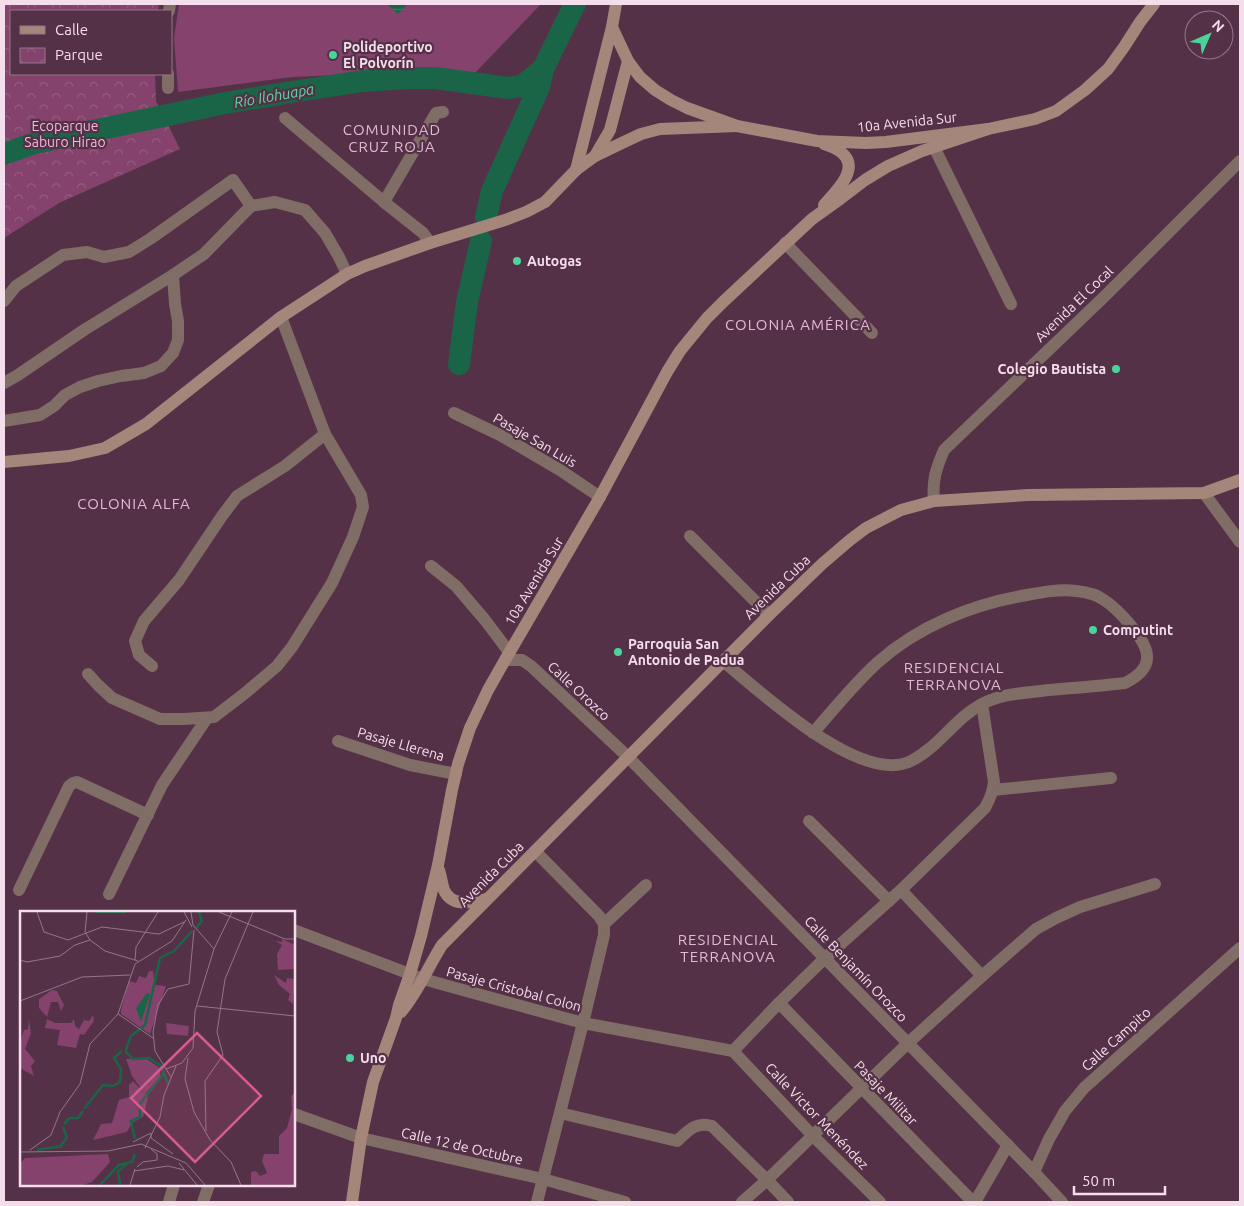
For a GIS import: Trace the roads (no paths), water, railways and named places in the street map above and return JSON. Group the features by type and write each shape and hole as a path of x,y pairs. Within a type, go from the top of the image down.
{"main road":[{"path":"576,170 616,4"},
{"name":"10a Avenida Sur","path":"817,141 886,142 988,129 1035,119 1056,111 1097,80 1108,69 1154,4"},
{"path":"612,27 628,61 640,77 655,90 671,100 687,108 737,126 817,141"},
{"path":"604,56 628,61"},
{"path":"595,156 610,130 628,61"},
{"path":"4,462 69,456 105,448 146,424 281,317 347,274 430,243 526,212 545,202 576,170 595,156 641,134 660,129 737,126"},
{"name":"10a Avenida Sur","path":"812,219 876,173 906,157 988,129"},
{"name":"10a Avenida Sur","path":"396,1018 410,974 438,865 456,774 470,728 488,690 600,497 680,351 723,302 812,219 844,182 849,169 846,157 842,152 817,141"},
{"name":"Avenida Cuba","path":"396,1018 405,1007 442,945 769,615 822,564 866,528 901,510 934,501 1028,495 1204,493 1240,480"},
{"path":"438,865 445,891 449,897 455,901 468,903 487,899"},
{"path":"352,1202 361,1138 373,1082 396,1018"}],"street":[{"path":"168,75 168,88"},
{"path":"384,202 436,114 443,112"},
{"path":"285,118 423,233 430,243"},
{"path":"934,147 1011,304"},
{"name":"Avenida El Cocal","path":"934,501 932,486 937,466 944,450 1106,294 1240,161"},
{"path":"4,300 16,286 63,255 87,252 104,257 129,252 233,180 251,206"},
{"path":"4,383 204,254 251,206 275,202 305,210 325,233 347,274"},
{"path":"786,243 872,333"},
{"path":"4,421 40,415 80,387 98,381 144,373 161,366 173,353 178,340 173,275"},
{"path":"88,674 112,698 160,719 214,717 276,666 292,647 332,583 354,537 363,507 361,495 325,434 281,317"},
{"name":"Pasaje San Luis","path":"454,413 500,434 560,470 600,497"},
{"path":"152,666 139,655 135,641 144,621 179,580 237,496 285,466 325,434"},
{"path":"1204,493 1240,542"},
{"path":"690,536 769,615"},
{"path":"431,566 456,586 485,620 507,656"},
{"path":"724,662 793,719 814,733 844,751 870,762 898,764 909,762 921,755 982,704 1022,693 1125,683 1139,675 1148,657 1140,636 1105,600 1092,594 1053,590 1005,599 957,614 914,635 878,662 814,733"},
{"name":"Calle Orozco","path":"507,656 522,660 531,666 628,757"},
{"path":"733,1051 778,1003 901,890 985,808 990,799 994,782 982,704"},
{"path":"109,894 162,786 207,718"},
{"name":"Pasaje Llerena","path":"338,741 410,765 456,774"},
{"name":"Calle Benjamín Orozco","path":"628,757 1062,1202"},
{"path":"993,790 1111,778"},
{"path":"19,890 69,786 73,783 77,782 148,815"},
{"path":"809,820 889,901"},
{"path":"535,851 599,916 604,924 604,935 583,1023 537,1202"},
{"path":"742,1202 908,1043 1036,929 1080,907 1155,884"},
{"path":"604,924 646,885"},
{"path":"901,890 982,976"},
{"name":"Pasaje Cristobal Colon","path":"295,930 422,979 583,1023 733,1051"},
{"name":"Calle Campito","path":"1034,1172 1048,1139 1065,1111 1084,1088 1240,948"},
{"name":"Pasaje Militar","path":"778,1003 974,1202"},
{"name":"Calle Victor Menéndez","path":"733,1051 812,1135 880,1202"},
{"path":"560,1113 677,1142 696,1126 705,1124 712,1126 788,1202"},
{"name":"Calle 12 de Octubre","path":"295,1114 361,1138 543,1179 625,1202"},
{"path":"974,1202 1008,1145"},
{"path":"169,1202 174,1186"},
{"path":"203,1202 209,1186"}],"waterway":[{"path":"486,217 492,191 539,87 543,69 575,4"},
{"name":"Río Ilohuapa","path":"4,154 35,143 225,103 292,92 363,81 408,78 435,78 508,88 522,86 543,69"},
{"path":"459,364 467,302 481,241"}],"place":[{"name":"Polideportivo El Polvorín","path":"333,55"},
{"name":"Autogas","path":"517,261"},
{"name":"Colegio Bautista","path":"1116,369"},
{"name":"Computint","path":"1093,630"},
{"name":"Parroquia San Antonio de Padua","path":"618,652"},
{"name":"Uno","path":"350,1058"}],"district":[{"name":"COMUNIDAD CRUZ ROJA","path":"392,138"},
{"name":"COLONIA AMÉRICA","path":"798,325"},
{"name":"COLONIA ALFA","path":"134,504"},
{"name":"RESIDENCIAL TERRANOVA","path":"954,676"},
{"name":"RESIDENCIAL TERRANOVA","path":"728,948"}],"park label":[{"name":"Ecoparque Saburo Hirao","path":"65,134"}]}
